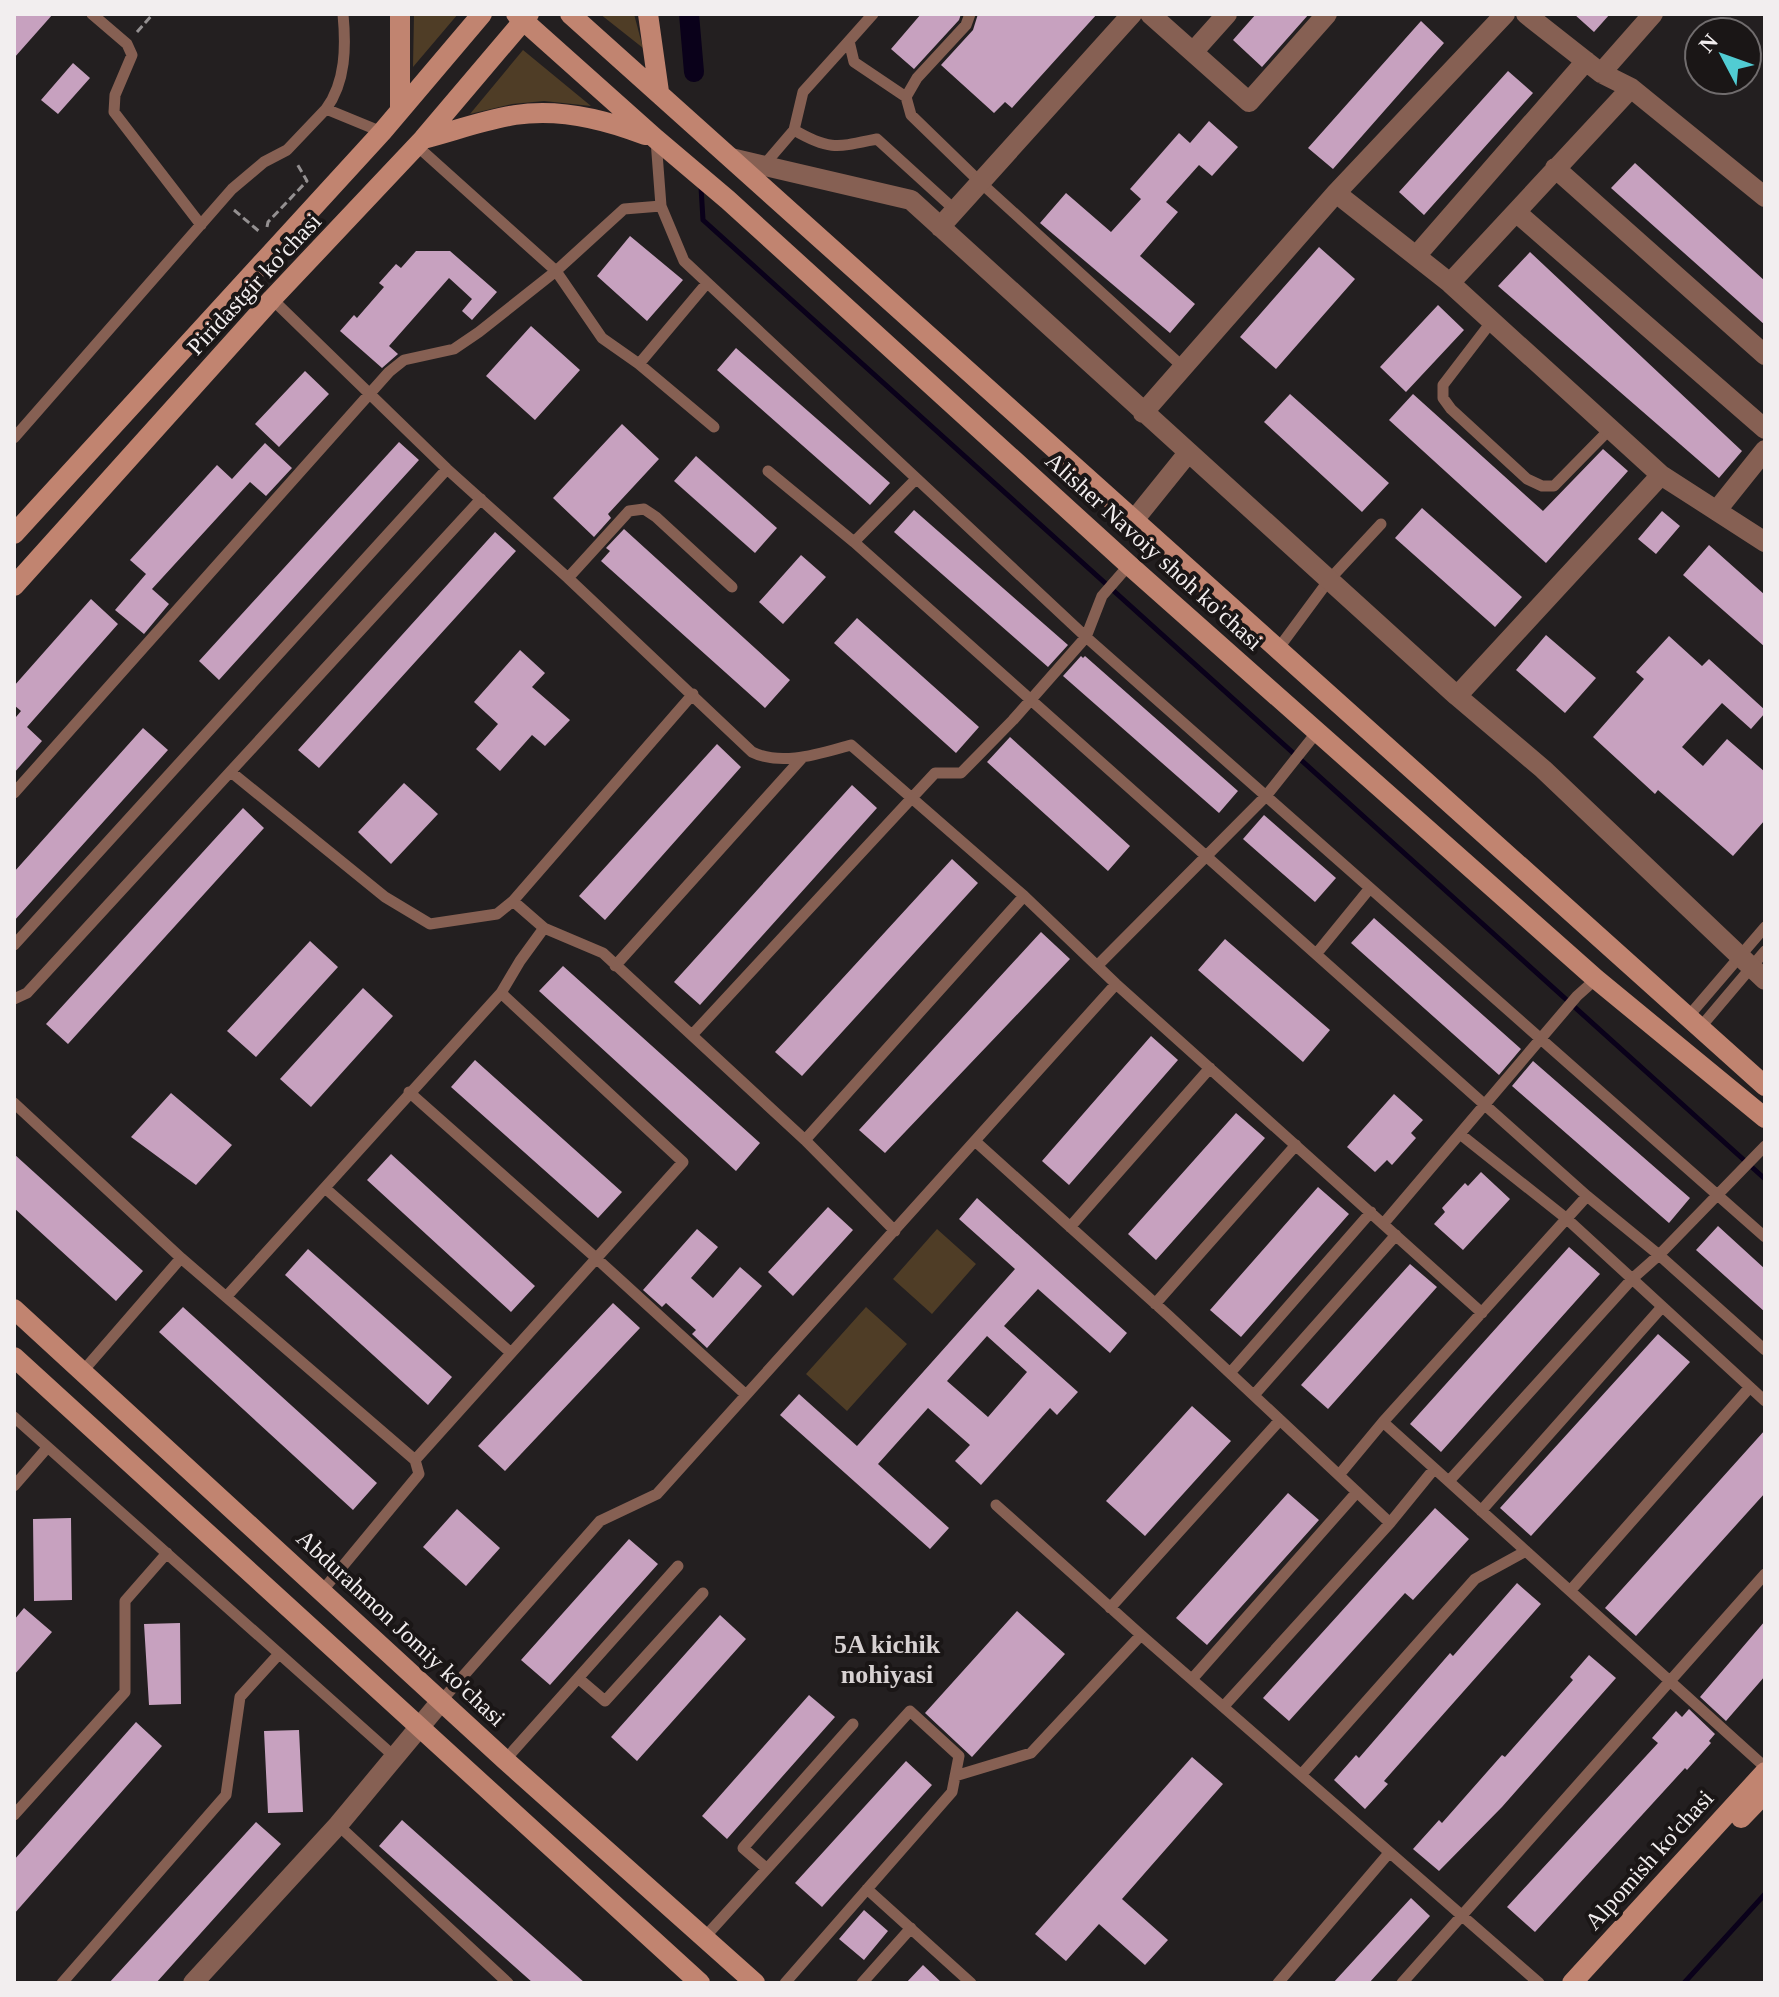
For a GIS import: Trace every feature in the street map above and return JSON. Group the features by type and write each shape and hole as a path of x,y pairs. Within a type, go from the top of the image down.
{"main road":[{"path":"400,14 400,111"},
{"name":"Piridastgir ko'chasi","path":"14,534 272,243 382,132 482,14"},
{"name":"Alisher Navoiy shoh ko'chasi","path":"570,14 1765,1086"},
{"path":"648,14 659,92"},
{"name":"Piridastgir ko'chasi","path":"14,586 272,299 420,143 523,16"},
{"name":"Alisher Navoiy shoh ko'chasi","path":"523,16 656,139 728,200 1124,571 1310,740 1765,1118"},
{"path":"420,143 491,119 546,113 611,122 656,139"},
{"name":"Abdurahmon Jomiy ko'chasi","path":"14,1309 505,1760 704,1938 746,1980"},
{"path":"14,1357 700,1983"},
{"name":"Alpomish ko'chasi","path":"1572,1983 1765,1769"},
{"path":"1589,1983 1765,1793"}],"street":[{"path":"940,227 1132,14"},
{"path":"1193,52 1227,14"},
{"path":"1159,17 1249,102 1327,14"},
{"path":"1143,413 1336,193 1505,14"},
{"path":"1526,14 1594,67 1631,88 1765,197"},
{"path":"1416,256 1594,67 1653,14"},
{"path":"1450,283 1631,88"},
{"path":"731,158 911,200 1457,696 1543,769 1751,968"},
{"path":"1555,168 1765,355"},
{"path":"1336,193 1450,283 1661,475 1765,542"},
{"path":"1517,213 1765,429"},
{"path":"1717,510 1765,450"},
{"path":"1134,520 1188,453"},
{"path":"1457,696 1661,475"},
{"path":"193,1983 338,1825 442,1700"}],"lane":[{"path":"92,14 127,44 132,55 115,95 114,112 201,225"},
{"path":"14,438 223,200 264,162 287,150 333,100 341,76 346,43 343,14"},
{"path":"764,165 794,130 803,92 873,14"},
{"path":"906,97 917,78 966,25 970,14"},
{"path":"849,41 854,62 906,97 911,115 1183,367"},
{"path":"326,109 382,132"},
{"path":"794,130 818,144 840,147 877,139 955,210"},
{"path":"656,139 661,206 684,261 1086,637 1765,1237"},
{"path":"420,143 556,271 602,338 639,364 714,427"},
{"path":"14,793 389,372 404,360 454,349 556,271 624,209 661,206"},
{"path":"639,364 707,283"},
{"path":"272,299 447,469 752,752 761,757 802,758 851,745 1024,896 1116,984 1482,1313"},
{"path":"1492,321 1443,385 1443,398 1527,479 1542,486 1554,486 1610,429"},
{"path":"14,945 447,469"},
{"path":"768,471 854,542 1206,858 1317,953 1484,1106 1765,1350"},
{"path":"854,542 916,479"},
{"path":"14,999 27,993 481,499"},
{"path":"568,578 629,511 644,509 732,587"},
{"path":"1278,649 1329,580 1381,524"},
{"path":"692,1035 935,773 961,773 1032,699 1086,637 1102,596 1124,571"},
{"path":"231,772 385,897 430,924 497,914 513,901 693,694"},
{"path":"1097,966 1266,796 1310,740"},
{"path":"615,966 802,758"},
{"path":"1317,953 1370,888"},
{"path":"805,1140 1024,896"},
{"path":"513,901 544,928 603,953 805,1140 895,1231"},
{"path":"1751,968 1765,927"},
{"path":"226,1297 501,993 544,928"},
{"path":"1693,1023 1765,951"},
{"path":"1384,1223 1577,996 1596,979"},
{"path":"442,1700 600,1521 657,1494 1116,984"},
{"path":"415,1460 683,1162 501,993"},
{"path":"1070,1227 1210,1068"},
{"path":"409,1092 745,1394"},
{"path":"14,1103 181,1258 415,1460 419,1474 323,1590"},
{"path":"1460,1134 1567,1219 1765,1401"},
{"path":"975,1141 1390,1523"},
{"path":"1155,1304 1296,1145"},
{"path":"1449,1481 1632,1279 1760,1150"},
{"path":"325,1188 511,1353"},
{"path":"1339,1475 1587,1196"},
{"path":"1230,1373 1371,1212"},
{"path":"1254,1395 1396,1235"},
{"path":"83,1371 181,1258"},
{"path":"1481,1511 1662,1307"},
{"path":"1570,1591 1750,1387"},
{"path":"14,1417 396,1758"},
{"path":"1110,1608 1280,1420"},
{"path":"1383,1422 1765,1769"},
{"path":"14,1486 47,1448"},
{"path":"1224,1706 1390,1523 1434,1469"},
{"path":"1193,1678 1357,1492"},
{"path":"996,1505 1539,1983"},
{"path":"1301,1775 1475,1579 1526,1551"},
{"path":"14,1815 125,1692 125,1601 167,1553"},
{"path":"505,1760 678,1566"},
{"path":"1402,1983 1765,1574"},
{"path":"578,1678 605,1701 703,1593"},
{"path":"955,1776 1031,1753 1141,1635"},
{"path":"62,1983 226,1795 240,1697 278,1655"},
{"path":"704,1938 910,1711 959,1756 952,1792 785,1983"},
{"path":"766,1868 743,1848 853,1724"},
{"path":"338,1825 508,1983"},
{"path":"1278,1983 1389,1853"},
{"path":"867,1889 971,1983"},
{"path":"862,1983 911,1928"}],"path":[{"path":"127,44 153,14"},
{"path":"272,243 268,222 307,181 287,150"},
{"path":"223,200 272,243"}],"shaded area":[{"path":"414,14 458,14 413,67"},
{"path":"600,14 634,14 643,48"},
{"path":"523,50 591,106 544,101 512,104 470,114"},
{"path":"937,1229 976,1264 932,1314 893,1279"},
{"path":"866,1307 907,1344 847,1411 806,1374"}],"building":[{"path":"14,14 53,14 14,58"},
{"path":"921,14 961,14 914,69 891,49"},
{"path":"978,14 1097,14 1012,108 1005,102 994,113 941,65 973,30"},
{"path":"1256,14 1309,14 1262,67 1233,40"},
{"path":"1574,14 1610,14 1594,32"},
{"path":"1421,21 1444,43 1333,169 1308,148"},
{"path":"73,63 90,78 58,114 41,100"},
{"path":"1508,71 1533,93 1424,215 1399,192"},
{"path":"1209,121 1238,147 1212,176 1199,165 1166,202 1178,212 1140,256 1195,304 1170,333 1040,223 1066,193 1111,232 1141,199 1130,189 1179,133 1190,143"},
{"path":"1635,163 1765,281 1765,325 1611,188"},
{"path":"630,236 683,280 647,321 597,276"},
{"path":"1319,247 1355,279 1276,369 1240,337"},
{"path":"416,251 450,251 497,292 472,320 462,311 472,299 449,278 389,346 398,354 382,368 340,331 354,315 357,318 384,287 379,283 396,264 401,268"},
{"path":"1530,252 1742,451 1719,478 1498,286"},
{"path":"1438,305 1464,330 1406,392 1380,367"},
{"path":"531,326 580,370 535,420 486,376"},
{"path":"736,348 890,483 870,505 717,370"},
{"path":"305,371 329,394 279,447 255,424"},
{"path":"1290,394 1389,483 1362,512 1264,422"},
{"path":"1413,394 1543,511 1603,449 1628,471 1546,563 1389,420"},
{"path":"622,424 659,459 608,514 611,518 594,537 553,498"},
{"path":"399,442 419,460 219,680 199,661"},
{"path":"265,443 292,468 266,496 250,482 152,589 169,604 144,634 115,610 146,574 130,560 217,465 232,479"},
{"path":"696,456 777,528 755,553 674,481"},
{"path":"1422,508 1522,597 1495,627 1395,538"},
{"path":"914,510 1068,645 1048,667 894,532"},
{"path":"1662,511 1680,526 1656,554 1638,539"},
{"path":"624,529 790,680 765,708 601,561 610,551 606,548"},
{"path":"495,532 516,551 319,768 298,750"},
{"path":"1709,545 1765,595 1765,647 1683,575"},
{"path":"801,555 826,577 783,624 759,602"},
{"path":"91,599 118,624 27,727 42,741 14,773 14,715 16,717 21,711 14,705 14,686"},
{"path":"857,618 979,727 956,753 834,643"},
{"path":"1546,635 1596,678 1565,713 1516,670"},
{"path":"1669,636 1702,666 1709,659 1765,710 1751,729 1722,703 1682,747 1703,766 1727,739 1765,772 1765,820 1733,856 1658,790 1655,794 1593,737 1644,679 1636,672"},
{"path":"520,650 545,673 532,687 570,720 545,746 532,735 500,771 476,749 498,724 474,702"},
{"path":"1081,656 1085,656 1238,791 1219,813 1063,676"},
{"path":"143,728 168,750 14,921 14,872"},
{"path":"1010,737 1130,846 1108,871 987,762"},
{"path":"717,744 741,767 605,920 579,896"},
{"path":"404,783 438,814 391,864 358,832"},
{"path":"852,785 877,808 700,1005 674,982"},
{"path":"243,808 264,828 68,1044 46,1024"},
{"path":"1264,815 1336,878 1315,902 1243,839"},
{"path":"952,859 978,883 802,1076 775,1052"},
{"path":"1374,918 1521,1049 1499,1075 1351,943"},
{"path":"1041,932 1070,959 885,1153 859,1130"},
{"path":"1225,939 1330,1030 1303,1062 1198,970"},
{"path":"310,941 338,967 256,1057 227,1031"},
{"path":"563,966 760,1143 736,1171 539,991"},
{"path":"363,988 393,1016 311,1107 280,1079"},
{"path":"1151,1036 1178,1060 1069,1185 1042,1161"},
{"path":"475,1060 622,1192 598,1218 451,1087"},
{"path":"1533,1061 1690,1198 1669,1223 1512,1086"},
{"path":"171,1093 232,1145 196,1185 131,1137"},
{"path":"1394,1094 1423,1120 1411,1133 1416,1138 1392,1165 1387,1160 1375,1172 1347,1147"},
{"path":"1236,1113 1265,1138 1156,1260 1128,1234"},
{"path":"14,1154 143,1271 116,1301 14,1208"},
{"path":"391,1154 535,1286 511,1312 367,1180"},
{"path":"1481,1172 1510,1199 1463,1250 1434,1224 1445,1212 1442,1208 1465,1183 1468,1186"},
{"path":"1318,1187 1349,1214 1241,1337 1210,1310"},
{"path":"977,1198 1127,1333 1110,1353 1038,1289 1004,1326 1078,1392 1057,1415 1050,1408 981,1485 955,1461 970,1445 928,1408 878,1464 949,1528 930,1549 780,1415 799,1394 857,1446 1015,1269 959,1219","holes":["987,1336 1027,1372 988,1417 947,1381"]},
{"path":"828,1207 853,1230 793,1296 768,1272"},
{"path":"1718,1226 1765,1269 1765,1312 1696,1250"},
{"path":"697,1229 718,1247 691,1278 713,1298 740,1267 762,1286 707,1348 692,1334 696,1330 666,1303 662,1307 643,1290"},
{"path":"1569,1247 1600,1274 1441,1452 1410,1424"},
{"path":"308,1249 452,1377 428,1405 285,1275"},
{"path":"1410,1264 1437,1287 1328,1409 1301,1385"},
{"path":"613,1303 640,1328 505,1471 478,1446"},
{"path":"183,1307 377,1483 353,1510 159,1332"},
{"path":"1658,1334 1690,1362 1531,1536 1500,1508"},
{"path":"1192,1406 1231,1441 1145,1536 1106,1501"},
{"path":"1765,1430 1765,1493 1636,1636 1605,1608"},
{"path":"1288,1493 1319,1520 1207,1645 1176,1618"},
{"path":"1435,1508 1469,1539 1413,1600 1405,1593 1289,1721 1263,1698"},
{"path":"457,1509 500,1548 466,1586 423,1547"},
{"path":"71,1518 72,1600 34,1601 33,1519"},
{"path":"629,1539 658,1564 550,1685 521,1660"},
{"path":"1517,1583 1541,1604 1384,1781 1388,1784 1365,1809 1334,1780 1356,1755 1359,1758 1450,1653 1453,1656"},
{"path":"24,1608 52,1632 14,1675 14,1620"},
{"path":"1017,1611 1065,1654 972,1757 925,1713"},
{"path":"720,1615 746,1639 637,1761 611,1737"},
{"path":"1765,1621 1765,1676 1726,1721 1700,1697"},
{"path":"180,1623 181,1704 149,1705 144,1624"},
{"path":"1589,1655 1616,1678 1502,1807 1439,1871 1413,1849 1439,1820 1442,1823 1502,1755 1505,1757 1573,1680 1570,1677"},
{"path":"809,1695 835,1717 727,1839 702,1816"},
{"path":"1689,1709 1715,1734 1709,1741 1711,1743 1535,1932 1507,1907 1658,1743 1652,1738 1676,1711 1682,1717"},
{"path":"136,1722 162,1746 14,1914 14,1860"},
{"path":"299,1730 303,1812 268,1813 264,1731"},
{"path":"1192,1757 1223,1784 1122,1899 1168,1940 1145,1965 1099,1924 1066,1961 1035,1934"},
{"path":"906,1761 932,1785 822,1907 795,1883"},
{"path":"402,1820 585,1983 533,1983 379,1846"},
{"path":"256,1822 281,1844 156,1983 109,1983"},
{"path":"1411,1898 1430,1916 1369,1983 1333,1983"},
{"path":"864,1910 888,1931 864,1960 839,1939"},
{"path":"923,1965 942,1983 906,1983"}],"waterway":[{"path":"689,14 694,72"},
{"path":"701,187 703,220 1765,1179"},
{"path":"1684,1983 1765,1894"}],"district":[{"name":"5A kichik nohiyasi","path":"887,1659"}]}
